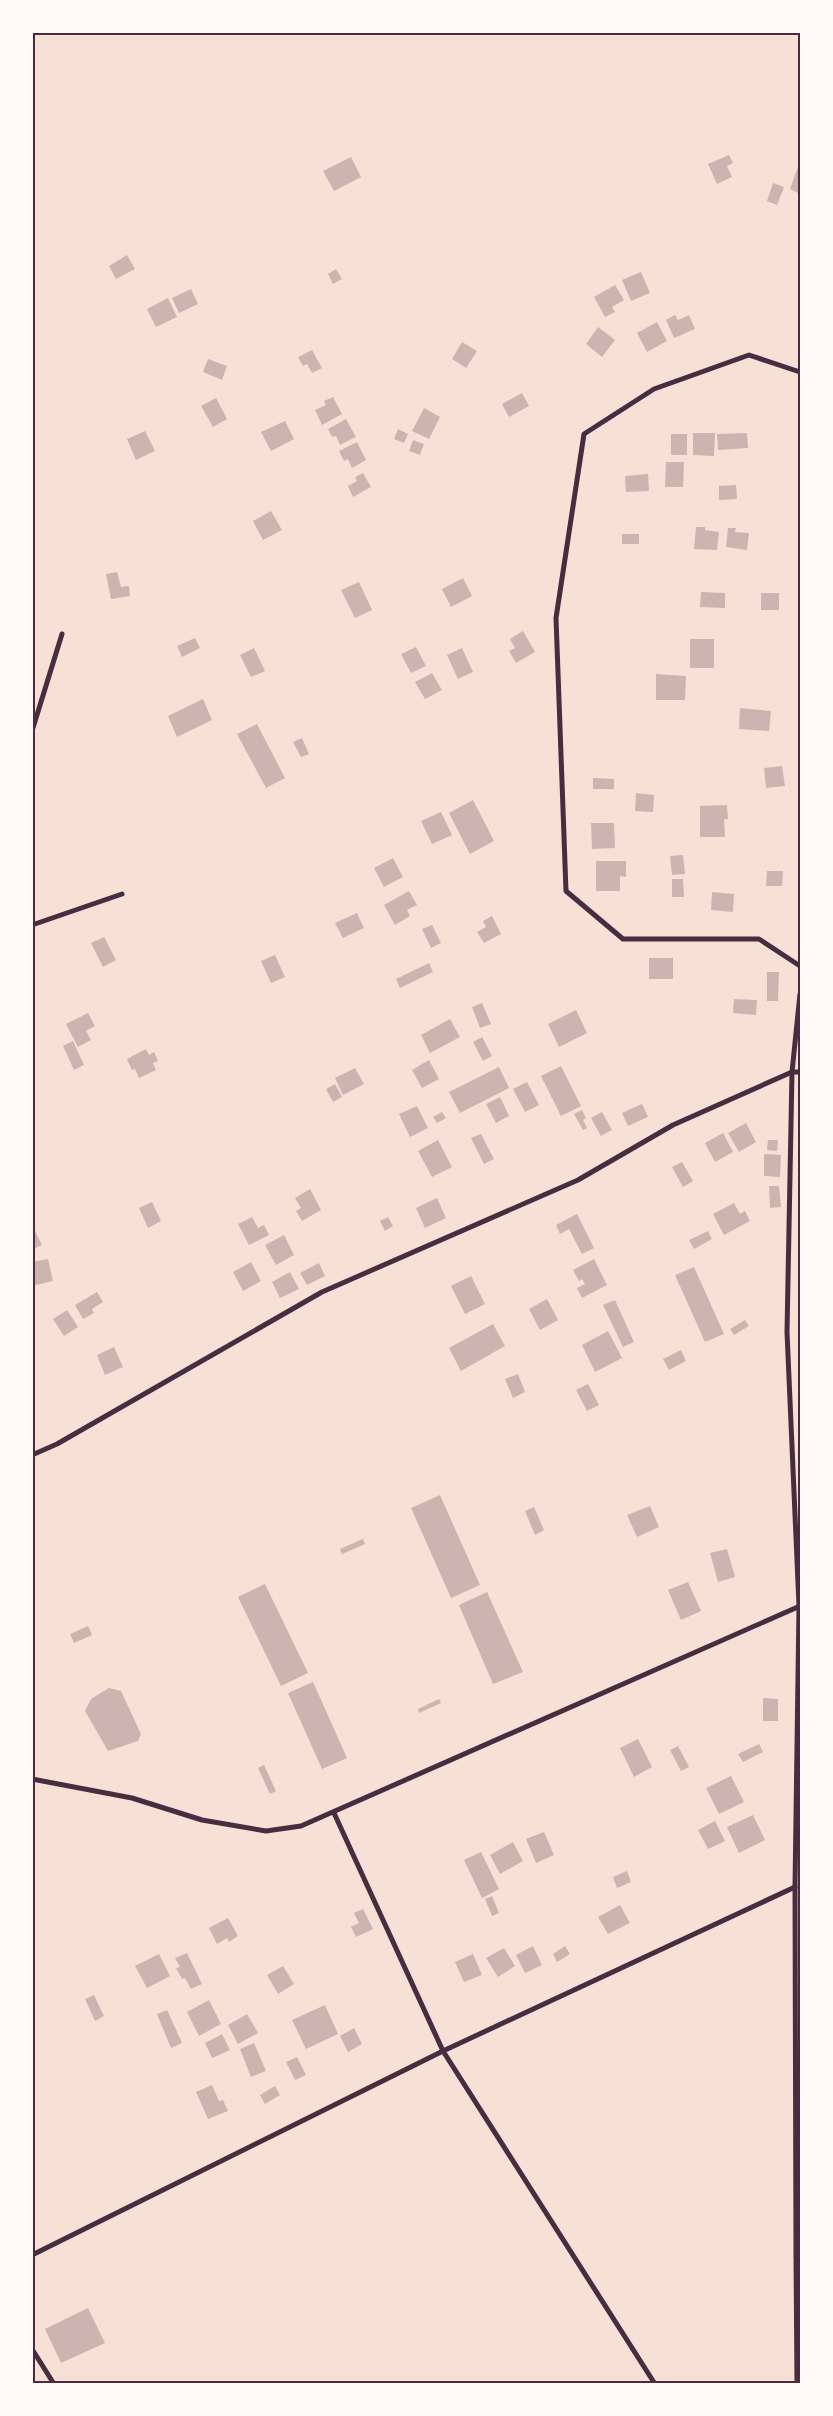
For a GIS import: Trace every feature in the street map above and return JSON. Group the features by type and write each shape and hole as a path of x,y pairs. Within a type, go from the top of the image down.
{"street":[{"path":"800,372 749,355 654,389 584,434 556,618 566,891 623,938 759,939 800,966"},
{"path":"32,731 62,634"},
{"path":"32,925 122,894"},
{"path":"797,2384 798,2256 795,1887 800,1606 787,1332 792,1072 800,994"},
{"path":"32,1455 56,1444 322,1292 578,1180 673,1125 792,1072 800,1072"},
{"path":"32,1778 132,1798 202,1820 266,1831 301,1826 800,1606"},
{"path":"334,1813 443,2051 655,2384"},
{"path":"32,2255 443,2051 795,1887"},
{"path":"32,2349 54,2384"}],"building":[{"path":"729,155 733,163 727,166 732,177 717,184 708,164"},
{"path":"351,157 361,177 334,191 323,171"},
{"path":"800,161 800,194 790,189"},
{"path":"773,183 784,187 777,205 767,201"},
{"path":"127,255 135,269 116,279 109,266"},
{"path":"336,269 342,279 333,284 328,274"},
{"path":"641,272 650,293 631,301 622,280"},
{"path":"615,285 624,300 612,307 615,312 605,317 594,297"},
{"path":"191,289 198,304 179,313 172,298"},
{"path":"168,298 177,317 156,327 147,309"},
{"path":"675,315 678,320 689,315 695,329 674,338 666,320"},
{"path":"657,322 667,341 647,352 637,333"},
{"path":"598,327 615,340 602,357 586,344"},
{"path":"462,342 477,351 466,368 452,359"},
{"path":"312,350 322,368 312,373 307,364 303,366 298,357"},
{"path":"208,359 227,366 222,380 203,372"},
{"path":"522,393 529,406 509,417 502,404"},
{"path":"333,397 342,414 322,425 315,410 326,405 324,401"},
{"path":"216,398 227,419 213,427 201,406"},
{"path":"424,408 440,417 429,439 412,431"},
{"path":"346,419 356,437 340,445 336,436 332,437 328,429"},
{"path":"285,421 294,439 271,451 261,432"},
{"path":"398,429 408,434 404,443 394,439"},
{"path":"145,431 155,451 136,460 127,439"},
{"path":"693,433 715,433 714,456 693,455"},
{"path":"747,433 748,448 718,450 717,434"},
{"path":"671,434 687,434 687,455 671,455"},
{"path":"413,440 424,444 420,455 409,451"},
{"path":"357,442 366,460 352,468 348,459 344,461 339,451"},
{"path":"666,462 684,462 683,487 665,487"},
{"path":"363,473 371,487 353,497 348,486 357,481 355,477"},
{"path":"648,474 649,491 626,492 625,476"},
{"path":"736,485 737,499 719,500 719,486"},
{"path":"271,511 282,530 263,540 253,521"},
{"path":"696,527 705,527 705,530 719,532 717,550 694,549"},
{"path":"728,528 736,528 735,532 749,533 747,550 726,547"},
{"path":"622,534 639,534 639,544 622,544"},
{"path":"117,572 121,587 129,586 130,596 111,599 106,574"},
{"path":"463,578 472,596 451,607 442,589"},
{"path":"359,582 372,610 355,618 341,590"},
{"path":"701,592 725,593 725,608 700,607"},
{"path":"761,593 779,593 779,610 761,610"},
{"path":"523,631 535,652 516,663 509,651 515,648 510,639"},
{"path":"195,638 200,648 182,657 177,646"},
{"path":"690,639 714,639 714,668 690,668"},
{"path":"416,647 426,666 411,673 401,654"},
{"path":"254,648 265,671 251,677 240,655"},
{"path":"462,648 473,672 458,679 447,655"},
{"path":"432,673 442,690 425,699 415,682"},
{"path":"656,674 686,676 685,700 656,700"},
{"path":"203,699 212,720 177,737 168,716"},
{"path":"740,708 771,711 769,731 739,729"},
{"path":"257,724 285,778 266,788 237,734"},
{"path":"302,738 309,754 301,757 293,742"},
{"path":"782,766 785,786 766,788 764,768"},
{"path":"593,778 614,779 614,789 593,789"},
{"path":"636,793 654,795 653,812 635,811"},
{"path":"473,800 494,841 470,854 449,813"},
{"path":"727,805 728,819 724,819 725,837 700,837 700,806"},
{"path":"441,812 452,835 432,844 421,821"},
{"path":"591,823 614,823 615,848 592,849"},
{"path":"683,855 685,874 672,875 670,856"},
{"path":"393,858 403,877 384,887 374,868"},
{"path":"596,861 626,861 626,877 620,876 620,891 596,891"},
{"path":"767,871 783,871 782,886 766,886"},
{"path":"672,879 683,879 684,897 672,897"},
{"path":"409,891 417,905 407,910 410,916 395,925 384,905"},
{"path":"712,892 734,894 733,912 711,910"},
{"path":"357,913 364,928 343,938 335,923"},
{"path":"492,916 501,934 484,943 477,932 486,927 483,921"},
{"path":"432,925 441,943 431,948 422,929"},
{"path":"104,937 116,960 103,967 91,943"},
{"path":"275,955 285,977 271,983 261,961"},
{"path":"649,958 673,958 673,979 649,979"},
{"path":"429,963 433,972 400,988 396,979"},
{"path":"767,972 779,972 778,1001 767,1001"},
{"path":"734,999 757,1000 756,1015 733,1013"},
{"path":"482,1003 491,1024 480,1028 472,1007"},
{"path":"576,1010 587,1033 559,1047 548,1024"},
{"path":"88,1013 95,1026 86,1031 91,1040 78,1047 66,1024"},
{"path":"450,1019 460,1037 430,1053 421,1035"},
{"path":"482,1037 492,1056 483,1061 473,1042"},
{"path":"73,1041 84,1065 74,1070 63,1046"},
{"path":"146,1049 149,1055 154,1052 158,1061 153,1063 156,1070 139,1078 135,1069 132,1070 127,1059"},
{"path":"429,1060 439,1079 422,1088 412,1070"},
{"path":"561,1066 581,1106 561,1116 541,1076"},
{"path":"499,1067 509,1088 460,1113 449,1092"},
{"path":"355,1068 364,1084 343,1095 335,1078"},
{"path":"527,1082 539,1105 525,1112 513,1089"},
{"path":"335,1084 342,1097 333,1102 326,1089"},
{"path":"500,1097 509,1116 496,1123 486,1104"},
{"path":"642,1104 648,1117 628,1126 622,1113"},
{"path":"417,1106 428,1128 410,1137 399,1114"},
{"path":"582,1110 586,1118 583,1120 587,1128 583,1130 574,1114"},
{"path":"442,1112 446,1118 437,1123 433,1117"},
{"path":"602,1112 612,1130 601,1136 591,1118"},
{"path":"746,1123 756,1142 739,1152 728,1133"},
{"path":"723,1133 733,1152 715,1162 705,1143"},
{"path":"481,1134 494,1159 484,1164 471,1138"},
{"path":"438,1140 452,1167 432,1177 418,1151"},
{"path":"768,1140 778,1140 777,1151 767,1150"},
{"path":"764,1154 781,1155 780,1177 764,1176"},
{"path":"682,1162 693,1181 683,1187 672,1167"},
{"path":"769,1186 779,1186 781,1207 770,1208"},
{"path":"310,1189 321,1210 302,1221 296,1211 301,1208 295,1198"},
{"path":"437,1198 446,1218 425,1228 416,1208"},
{"path":"152,1202 161,1221 148,1228 139,1208"},
{"path":"734,1203 740,1214 745,1211 750,1221 724,1235 713,1214"},
{"path":"577,1214 594,1248 582,1254 569,1229 560,1234 556,1225"},
{"path":"252,1217 258,1228 264,1225 269,1235 249,1245 238,1224"},
{"path":"388,1217 393,1226 385,1231 380,1221"},
{"path":"32,1225 42,1245 32,1250"},
{"path":"708,1231 712,1239 694,1249 689,1240"},
{"path":"284,1235 294,1255 276,1265 265,1245"},
{"path":"48,1259 53,1281 32,1286 32,1262"},
{"path":"594,1259 607,1285 582,1298 577,1288 585,1284 582,1279 579,1281 573,1270"},
{"path":"251,1262 261,1281 243,1291 233,1272"},
{"path":"319,1263 325,1276 307,1285 300,1273"},
{"path":"694,1267 724,1334 705,1342 675,1275"},
{"path":"290,1272 299,1289 280,1298 272,1282"},
{"path":"471,1276 485,1304 465,1314 451,1286"},
{"path":"97,1292 103,1302 92,1309 94,1313 83,1319 75,1305"},
{"path":"547,1299 558,1320 540,1330 529,1309"},
{"path":"615,1300 634,1342 623,1347 603,1305"},
{"path":"67,1310 78,1327 64,1336 53,1319"},
{"path":"745,1320 749,1326 734,1335 730,1329"},
{"path":"493,1324 505,1346 461,1371 449,1348"},
{"path":"608,1331 622,1358 595,1372 582,1345"},
{"path":"114,1347 123,1367 105,1375 97,1355"},
{"path":"681,1350 686,1361 669,1370 663,1359"},
{"path":"518,1374 525,1392 513,1398 505,1379"},
{"path":"588,1384 599,1405 587,1411 576,1390"},
{"path":"440,1495 480,1585 451,1598 411,1508"},
{"path":"650,1506 659,1527 637,1537 627,1515"},
{"path":"534,1507 544,1530 535,1535 525,1511"},
{"path":"363,1539 365,1544 342,1554 340,1549"},
{"path":"727,1549 735,1577 718,1582 710,1553"},
{"path":"688,1582 701,1611 681,1620 668,1590"},
{"path":"265,1584 308,1673 281,1686 238,1597"},
{"path":"487,1592 523,1672 493,1684 459,1605"},
{"path":"88,1626 92,1635 74,1643 70,1634"},
{"path":"313,1682 347,1758 322,1769 288,1693"},
{"path":"109,1688 121,1691 141,1734 138,1741 108,1751 85,1711 91,1699"},
{"path":"763,1698 778,1699 778,1721 763,1721"},
{"path":"439,1699 441,1703 419,1713 418,1709"},
{"path":"638,1739 652,1767 634,1777 620,1748"},
{"path":"759,1744 763,1752 743,1762 738,1754"},
{"path":"678,1746 689,1767 681,1771 670,1750"},
{"path":"264,1765 276,1791 270,1794 258,1768"},
{"path":"731,1776 744,1802 719,1814 706,1788"},
{"path":"753,1815 765,1840 739,1853 727,1827"},
{"path":"715,1821 725,1841 708,1849 698,1830"},
{"path":"544,1832 554,1855 536,1863 526,1839"},
{"path":"513,1842 523,1861 500,1874 490,1855"},
{"path":"481,1852 499,1889 482,1898 464,1860"},
{"path":"627,1871 631,1882 617,1888 613,1877"},
{"path":"492,1896 499,1913 492,1916 485,1899"},
{"path":"620,1905 630,1923 608,1934 598,1917"},
{"path":"363,1909 373,1929 356,1937 351,1927 359,1923 354,1913"},
{"path":"228,1918 238,1936 229,1942 227,1938 217,1944 209,1928"},
{"path":"533,1946 542,1965 525,1973 516,1955"},
{"path":"565,1946 570,1954 557,1962 553,1954"},
{"path":"504,1948 515,1966 498,1977 486,1958"},
{"path":"187,1953 202,1984 191,1989 185,1978 182,1979 176,1968 180,1967 175,1958"},
{"path":"159,1954 170,1976 147,1988 135,1966"},
{"path":"473,1954 482,1975 464,1982 455,1962"},
{"path":"283,1966 294,1984 278,1994 267,1975"},
{"path":"94,1995 104,2016 95,2021 85,1999"},
{"path":"209,2000 221,2024 199,2036 187,2012"},
{"path":"325,2005 338,2034 306,2049 292,2020"},
{"path":"167,2010 182,2043 171,2048 157,2014"},
{"path":"247,2014 258,2033 238,2044 228,2025"},
{"path":"354,2028 362,2044 348,2052 340,2036"},
{"path":"222,2034 230,2050 212,2058 205,2043"},
{"path":"254,2043 266,2071 251,2077 240,2049"},
{"path":"297,2057 306,2075 295,2080 286,2062"},
{"path":"212,2085 219,2101 223,2100 228,2111 208,2119 196,2092"},
{"path":"275,2086 280,2095 265,2104 260,2095"},
{"path":"88,2308 105,2343 61,2363 45,2329"}]}
